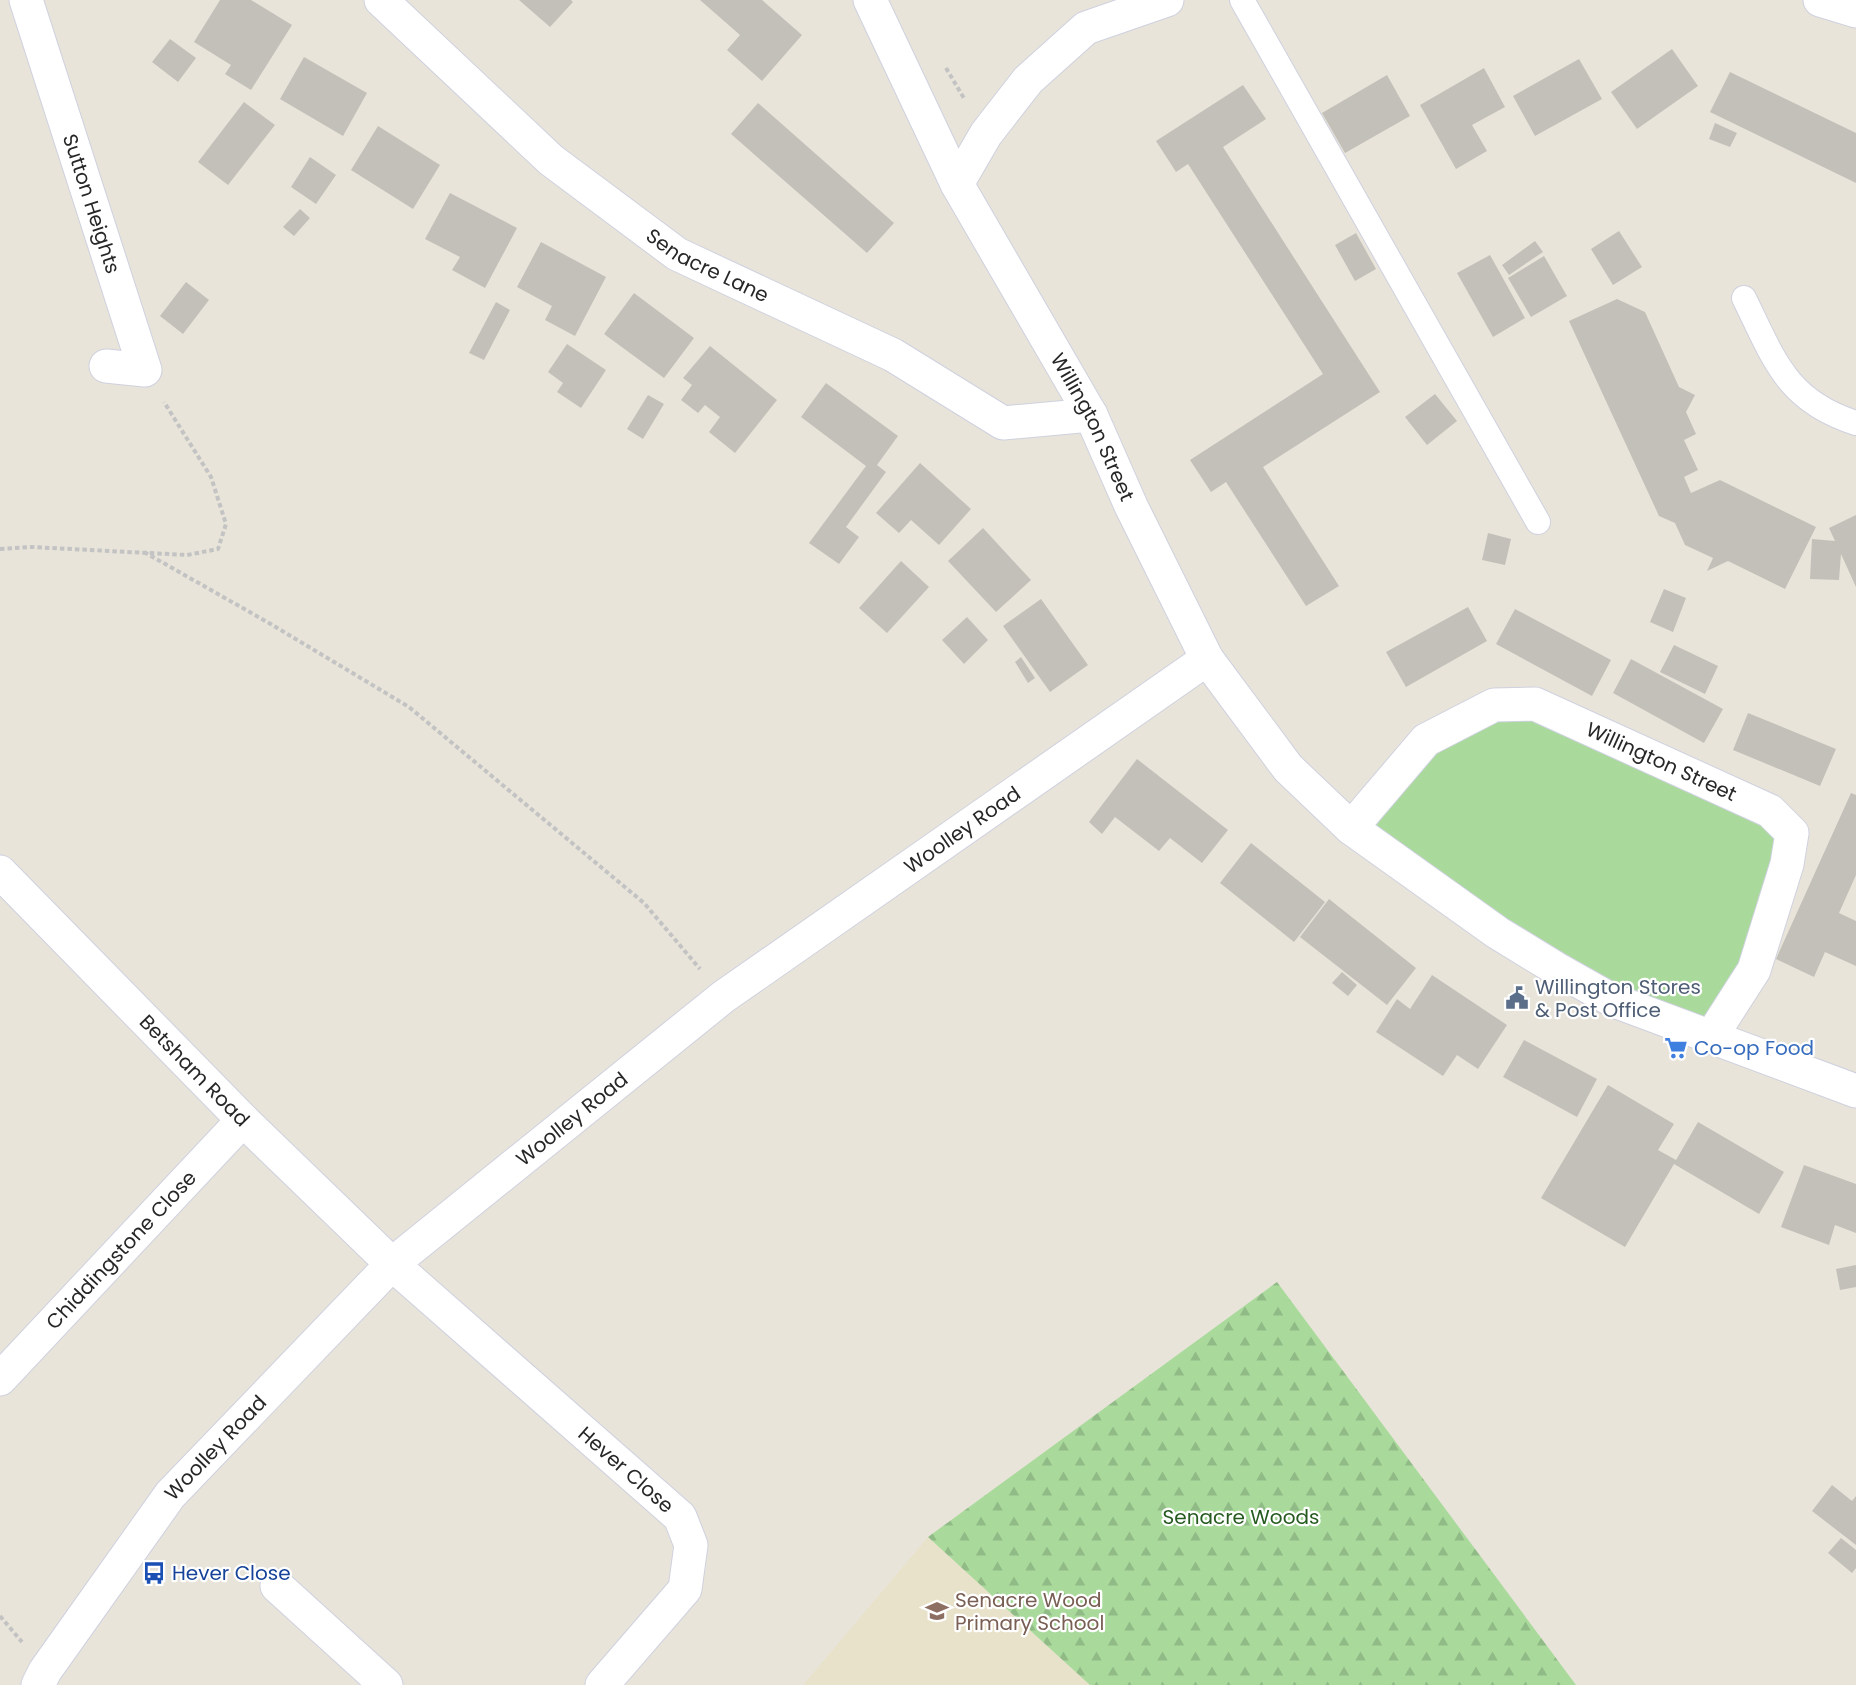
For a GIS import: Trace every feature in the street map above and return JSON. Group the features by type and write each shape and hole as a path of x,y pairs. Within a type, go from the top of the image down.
{"street":[{"name":"Sutton Heights","path":"26,0 145,370"},
{"name":"Senacre Lane","path":"381,0 551,160 677,254 893,355 1003,423 1090,415"},
{"name":"Willington Street","path":"870,0 957,184 1090,415 1131,506 1207,659 1288,768 1351,828 1497,933 1557,969 1612,1000 1856,1091"},
{"path":"957,184 986,134 1028,80 1086,28 1167,0"},
{"path":"1820,0 1856,11"},
{"path":"106,366 145,370"},
{"name":"Woolley Road","path":"38,1685 45,1671 170,1495 392,1264 723,997 1207,659"},
{"name":"Willington Street","path":"1351,828 1426,740 1494,705 1535,704 1770,811 1792,833 1787,864 1754,970 1711,1037"},
{"name":"Betsham Road","path":"6,890 392,1264"},
{"name":"Chiddingstone Close","path":"0,1379 243,1120"},
{"name":"Hever Close","path":"392,1264 680,1517 691,1545 685,1589 602,1685"},
{"path":"277,1586 386,1685"}],"lane":[{"path":"1242,0 1538,522"},
{"path":"1744,298 1780,370 1801,394 1833,416 1856,423"}],"path":[{"path":"0,549 32,547 187,555 218,549 226,524 211,477 145,370"},
{"path":"144,552 269,623 409,707 644,903 723,997"}],"shaded area":[{"name":"Senacre Wood Primary School","path":"928,1537 1090,1685 803,1685"}],"green space":[{"path":"1535,704 1792,833 1711,1037 1612,1000 1351,828 1426,740"},
{"name":"Senacre Woods","path":"1277,1282 1576,1685 1090,1685 928,1537"}],"building":[{"path":"220,0 251,0 292,25 251,90 225,74 231,65 194,42"},
{"path":"519,0 571,0 573,2 550,27"},
{"path":"700,0 762,0 802,35 762,81 727,50 740,35"},
{"path":"170,39 196,58 178,82 152,62"},
{"path":"1672,49 1698,86 1637,129 1611,92"},
{"path":"304,57 367,93 343,136 280,99"},
{"path":"1579,59 1602,99 1535,136 1513,96"},
{"path":"1484,68 1505,107 1472,125 1487,151 1456,169 1420,105"},
{"path":"1730,72 1856,133 1856,183 1710,112"},
{"path":"1387,75 1410,116 1345,153 1322,113"},
{"path":"1243,85 1266,119 1223,147 1380,392 1263,467 1339,586 1306,606 1226,482 1211,492 1190,460 1323,374 1188,164 1176,172 1156,141"},
{"path":"244,102 275,125 228,185 198,162"},
{"path":"758,103 894,223 867,253 731,134"},
{"path":"1715,123 1737,133 1730,147 1709,139"},
{"path":"378,126 440,165 413,209 351,170"},
{"path":"310,157 336,175 316,204 291,187"},
{"path":"450,193 517,228 485,288 452,270 460,257 425,239"},
{"path":"300,209 310,218 294,236 283,227"},
{"path":"1619,231 1642,267 1613,285 1591,249"},
{"path":"1356,233 1376,269 1355,281 1335,245"},
{"path":"1535,241 1543,252 1509,275 1502,265"},
{"path":"541,242 606,277 575,336 545,320 552,306 517,287"},
{"path":"1490,255 1525,318 1493,337 1457,273"},
{"path":"1544,256 1567,296 1531,317 1508,278"},
{"path":"186,282 209,300 183,334 160,316"},
{"path":"634,293 694,338 664,378 604,334"},
{"path":"1617,299 1645,312 1679,387 1695,395 1686,412 1696,434 1684,440 1698,470 1684,477 1691,493 1720,480 1816,527 1785,589 1728,561 1707,571 1713,558 1685,545 1675,523 1659,516 1569,321"},
{"path":"496,302 510,310 484,360 469,353"},
{"path":"567,344 606,370 581,408 557,392 563,383 548,372"},
{"path":"710,346 777,400 735,453 709,432 720,417 705,405 698,413 681,400 692,385 683,378"},
{"path":"826,383 898,436 877,465 886,472 846,527 859,537 839,564 809,543 866,466 801,417"},
{"path":"1435,394 1457,421 1427,445 1405,417"},
{"path":"648,395 664,404 643,439 627,429"},
{"path":"920,463 971,509 939,545 911,520 899,533 876,513"},
{"path":"1856,515 1856,587 1841,554 1839,580 1810,579 1812,539 1835,541 1829,528"},
{"path":"983,528 1031,580 996,612 948,561"},
{"path":"1488,533 1511,539 1505,565 1482,560"},
{"path":"901,561 929,587 887,633 859,608"},
{"path":"1664,589 1686,598 1673,632 1650,622"},
{"path":"1041,599 1088,665 1050,692 1003,626"},
{"path":"1468,607 1487,641 1406,687 1386,652"},
{"path":"1515,609 1611,660 1592,696 1496,644"},
{"path":"967,617 988,640 964,664 942,640"},
{"path":"1674,645 1718,666 1705,694 1660,672"},
{"path":"1021,657 1035,678 1028,683 1015,662"},
{"path":"1631,659 1723,709 1704,743 1613,693"},
{"path":"1748,713 1836,749 1820,786 1733,750"},
{"path":"1137,759 1228,830 1202,863 1170,838 1159,851 1115,817 1102,834 1089,822"},
{"path":"1851,793 1856,795 1856,875 1839,913 1856,921 1856,966 1825,952 1814,977 1776,959"},
{"path":"1251,843 1325,902 1294,942 1220,883"},
{"path":"1329,899 1416,968 1387,1005 1300,937"},
{"path":"1342,972 1357,985 1348,996 1332,983"},
{"path":"1432,975 1507,1025 1478,1069 1457,1055 1443,1076 1376,1032 1397,999 1410,1009"},
{"path":"1524,1040 1597,1079 1577,1117 1503,1077"},
{"path":"1608,1085 1674,1124 1658,1150 1676,1160 1698,1122 1784,1172 1759,1214 1674,1164 1625,1247 1541,1198"},
{"path":"1804,1165 1856,1184 1856,1233 1835,1225 1829,1245 1781,1227"},
{"path":"1856,1265 1856,1287 1840,1290 1836,1269"},
{"path":"1832,1485 1852,1501 1856,1496 1856,1545 1812,1511"},
{"path":"1841,1538 1856,1550 1856,1568 1852,1573 1828,1553"}],"place":[{"name":"Willington Stores & Post Office","path":"1517,998"},
{"name":"Co-op Food","path":"1676,1048"},
{"name":"Hever Close","path":"154,1573"},
{"name":"Senacre Wood Primary School","path":"937,1611"}]}
